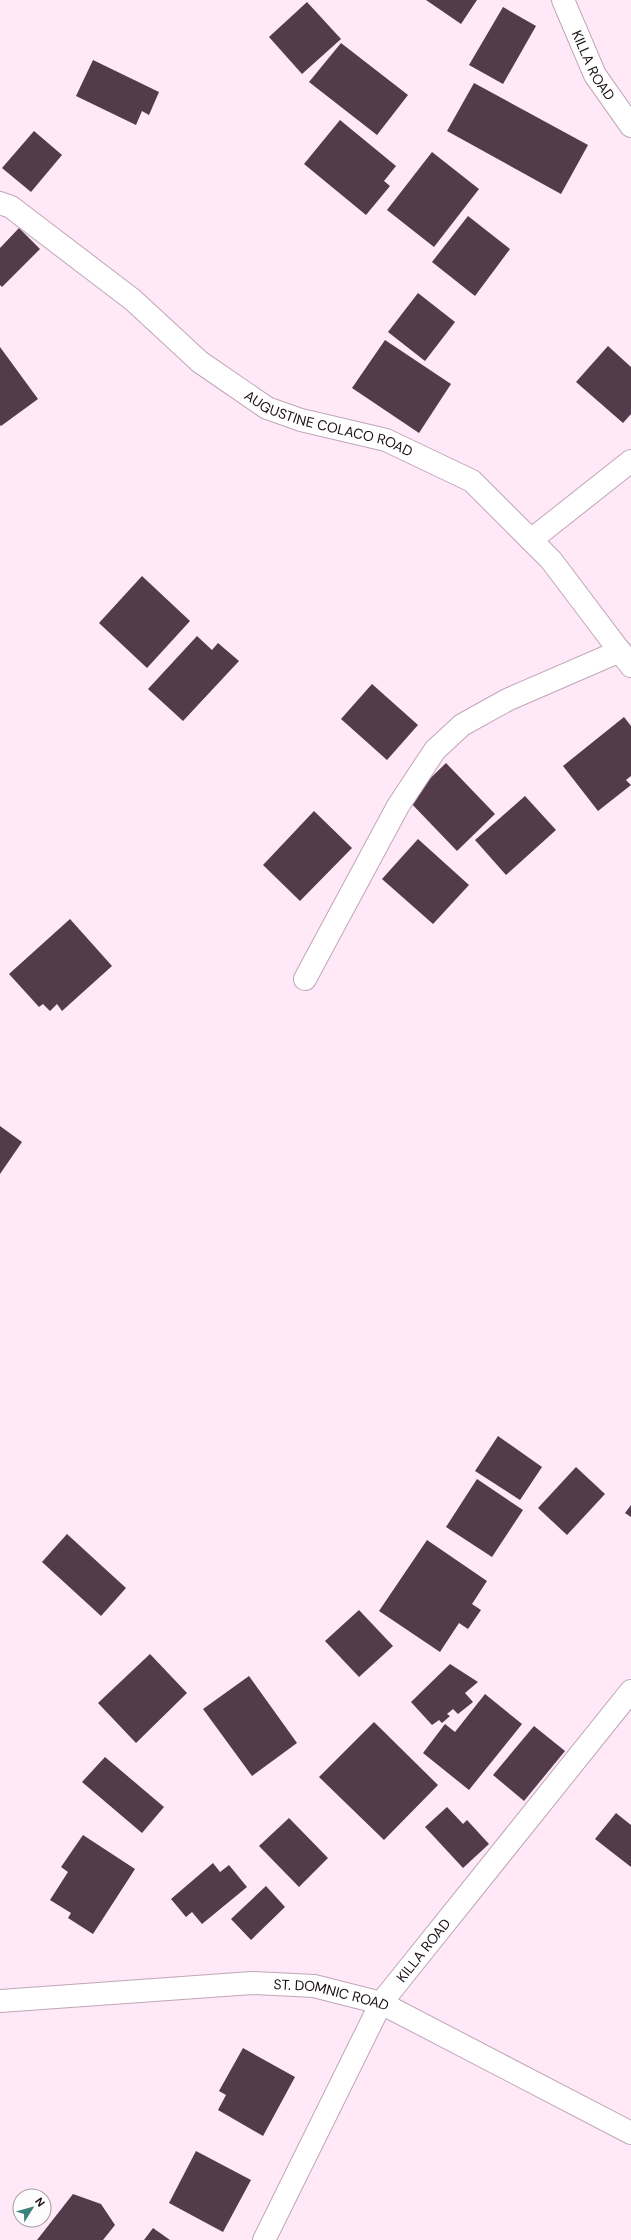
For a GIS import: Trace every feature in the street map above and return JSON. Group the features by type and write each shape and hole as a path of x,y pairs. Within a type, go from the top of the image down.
{"street":[{"name":"KILLA ROAD","path":"563,0 595,75 631,126"},
{"name":"AUGUSTINE COLACO ROAD","path":"0,203 11,207 133,300 200,362 267,408 301,420 386,440 472,481 551,560 626,659"},
{"path":"531,540 631,461"},
{"path":"305,979 398,806 435,750 462,725 506,700 626,659"},
{"name":"KILLA ROAD","path":"264,2240 381,2003 631,1691"},
{"name":"ST. DOMNIC ROAD","path":"0,2001 252,1983 314,1986 381,2003 631,2133"}],"building":[{"path":"426,0 477,0 461,24"},
{"path":"307,2 341,39 302,74 269,37"},
{"path":"503,7 536,26 503,84 469,65"},
{"path":"341,43 408,95 377,135 309,82"},
{"path":"93,60 159,92 149,115 142,111 136,125 76,96"},
{"path":"474,83 588,145 561,194 447,131"},
{"path":"340,120 396,166 384,181 390,186 366,215 304,164"},
{"path":"34,131 62,155 31,192 2,168"},
{"path":"432,152 479,189 434,247 387,210"},
{"path":"468,216 510,249 475,296 432,262"},
{"path":"19,228 40,249 2,287 0,285 0,248"},
{"path":"418,293 455,322 425,361 388,332"},
{"path":"385,340 451,384 419,433 352,388"},
{"path":"608,346 631,367 631,414 623,423 576,382"},
{"path":"0,347 38,399 1,426 0,425"},
{"path":"142,576 190,621 147,668 99,623"},
{"path":"197,636 212,650 218,643 239,661 183,721 148,689"},
{"path":"372,684 418,725 387,760 341,719"},
{"path":"624,717 631,726 631,776 626,780 631,785 598,811 563,766"},
{"path":"446,763 495,814 457,851 408,800"},
{"path":"525,796 556,830 506,875 475,840"},
{"path":"314,811 352,848 300,901 263,865"},
{"path":"418,839 469,885 433,924 382,879"},
{"path":"70,919 112,966 62,1011 57,1004 50,1011 43,1004 39,1007 9,974"},
{"path":"0,1126 22,1142 0,1174"},
{"path":"498,1436 542,1467 520,1500 475,1471"},
{"path":"576,1467 605,1494 567,1535 538,1508"},
{"path":"477,1479 523,1510 492,1557 446,1527"},
{"path":"631,1505 631,1517 625,1513"},
{"path":"67,1534 126,1588 101,1616 42,1562"},
{"path":"427,1540 487,1581 472,1604 481,1610 468,1629 459,1623 440,1652 379,1611"},
{"path":"359,1610 393,1646 359,1677 325,1641"},
{"path":"150,1654 187,1693 136,1743 98,1703"},
{"path":"450,1664 478,1682 465,1693 473,1702 458,1714 453,1709 447,1714 450,1716 442,1723 439,1720 432,1725 411,1702"},
{"path":"249,1676 297,1743 252,1776 203,1709"},
{"path":"485,1694 522,1724 469,1790 423,1753 445,1724 455,1732"},
{"path":"374,1722 438,1785 384,1840 319,1777"},
{"path":"534,1726 565,1751 524,1801 493,1775"},
{"path":"105,1757 164,1807 142,1833 82,1782"},
{"path":"447,1807 463,1824 467,1820 489,1844 463,1868 425,1827"},
{"path":"616,1813 631,1825 631,1867 595,1839"},
{"path":"289,1818 328,1858 299,1887 259,1846"},
{"path":"83,1835 135,1869 93,1934 68,1918 71,1913 50,1900 68,1872 61,1867"},
{"path":"213,1863 220,1872 229,1865 247,1887 202,1924 192,1912 186,1917 171,1899"},
{"path":"266,1886 285,1907 251,1940 231,1919"},
{"path":"243,2048 295,2077 263,2136 218,2110 226,2095 219,2091"},
{"path":"196,2151 251,2180 223,2232 169,2203"},
{"path":"73,2194 101,2204 115,2225 103,2240 37,2240 46,2228 52,2228 52,2221"},
{"path":"153,2228 170,2240 144,2240"}]}
